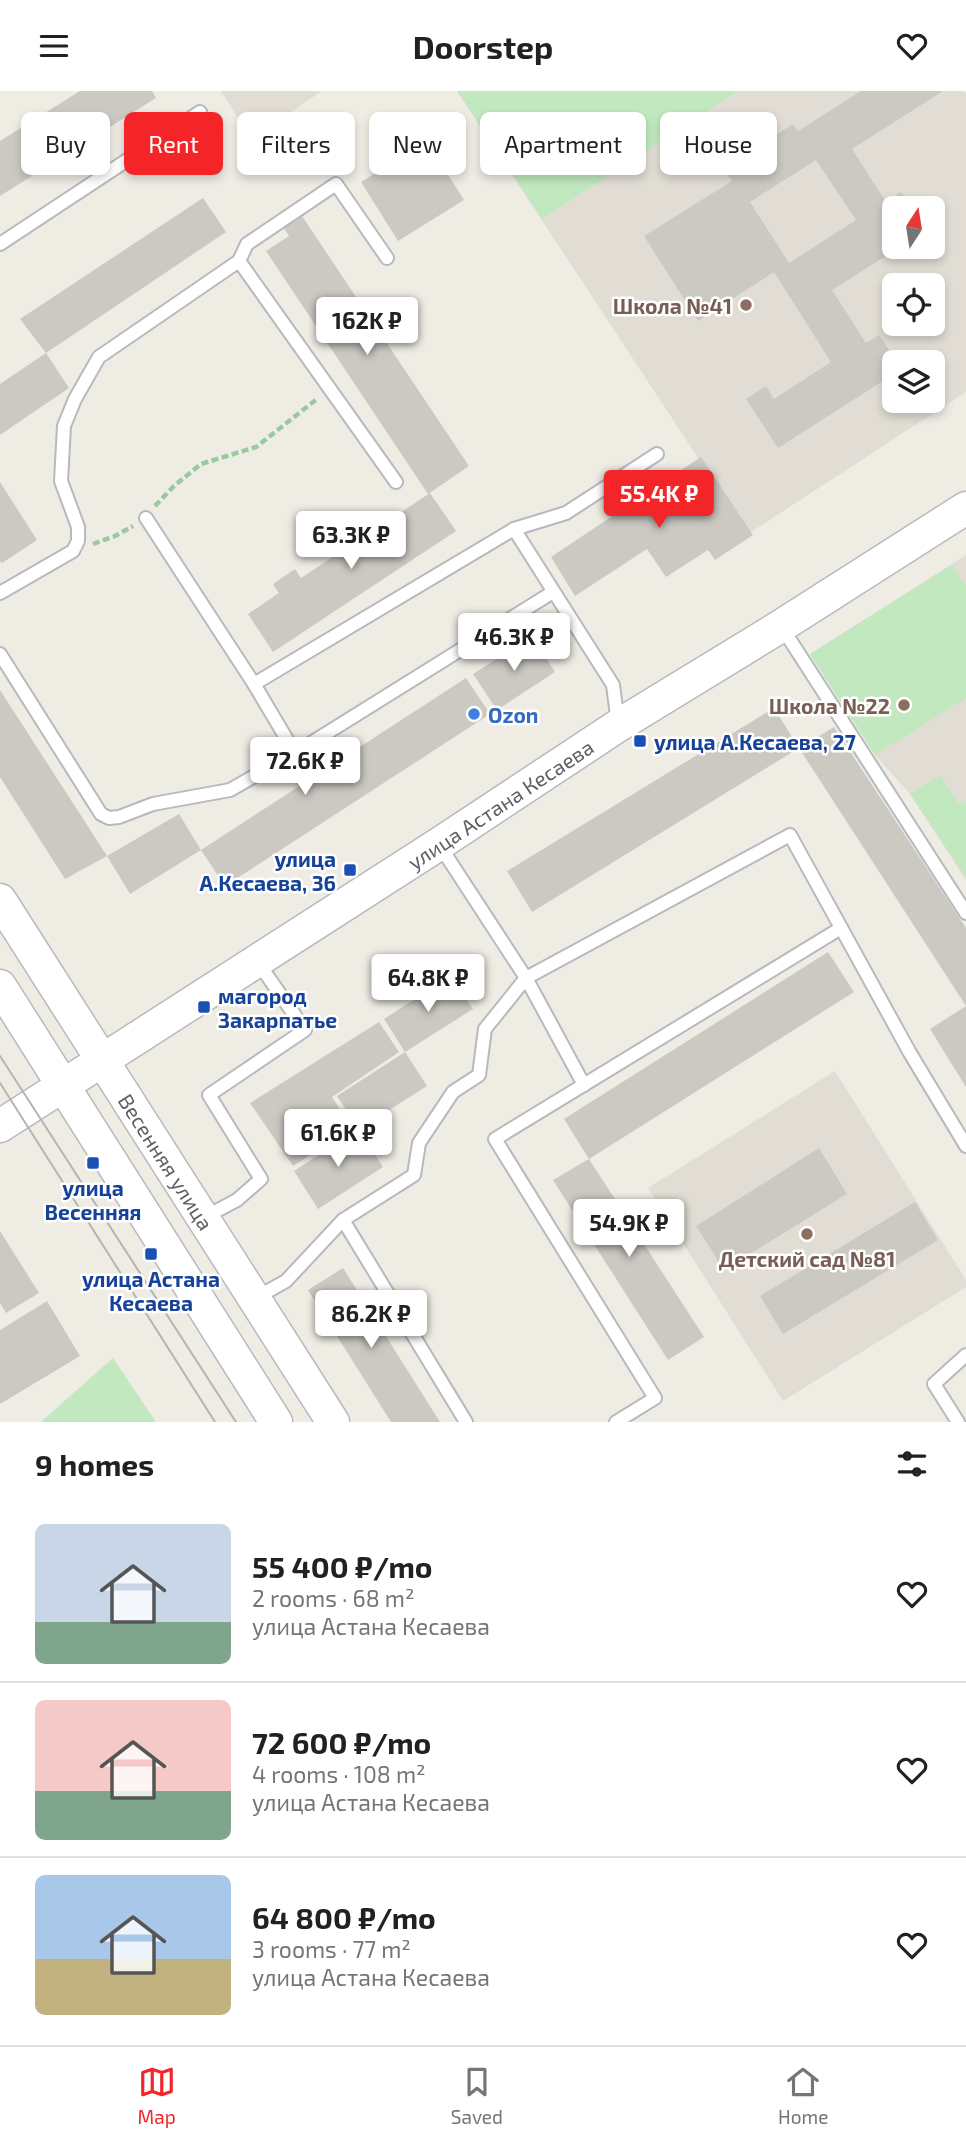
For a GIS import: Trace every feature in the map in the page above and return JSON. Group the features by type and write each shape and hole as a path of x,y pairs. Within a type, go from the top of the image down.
{"street":[{"name":"улица Астана Кесаева","path":"0,1125 439,844 619,725 966,508"},
{"name":"Весенняя улица","path":"0,900 332,1422"},
{"path":"0,986 276,1422"}],"lane":[{"path":"0,244 200,111"},
{"path":"0,593 73,551 78,541 78,527 61,481 64,426 75,399 99,357 239,261 247,244 335,184 387,258"},
{"path":"239,261 396,482"},
{"path":"254,684 514,529 566,513 657,454"},
{"path":"146,519 254,684 295,753"},
{"path":"514,529 613,685 619,725"},
{"path":"0,653 101,814 109,818 119,817 153,804 230,790 295,753 553,592"},
{"path":"781,626 966,913"},
{"path":"254,1299 286,1281 343,1220 414,1175 419,1143 453,1092 479,1075 485,1029 526,978 790,835 910,1053 966,1146"},
{"path":"439,844 526,978 584,1085"},
{"path":"616,1422 655,1398 495,1139 841,928"},
{"path":"203,1218 237,1200 261,1179 209,1095 305,1030 256,960"},
{"path":"343,1220 466,1422"},
{"path":"958,1422 934,1384 966,1355"}],"path":[{"path":"73,551 115,536 146,519 174,486 201,464 256,447 330,389"}],"shaded area":[{"path":"221,91 322,91 291,112 237,112 237,117"},
{"name":"Школа №41","path":"457,91 964,91 966,392 945,406 945,350 882,350 882,413 934,413 748,534 512,175 646,175 646,112 480,112 480,126"},
{"name":"Школа №22","path":"966,555 966,880 910,794 875,755 810,654"},
{"name":"Детский сад №81","path":"835,1071 966,1280 966,1287 783,1401 648,1188"}],"green space":[{"path":"457,91 737,91 705,112 660,112 660,142 646,151 646,112 480,112 480,126"},
{"path":"513,175 609,175 542,219"},
{"name":"Школа №22","path":"952,565 966,586 966,698 875,755 810,654"},
{"path":"940,775 959,805 966,801 966,877 910,794"},
{"path":"113,1358 156,1422 41,1422"}],"building":[{"path":"80,91 152,91 156,98 134,112 124,112 124,118 110,127 110,112 46,112"},
{"path":"861,91 943,91 852,149 882,196 882,258 832,290 866,343 879,335 889,350 882,350 882,382 778,448 746,399 766,386 774,399 831,362 774,272 698,321 644,236 732,181 728,175 777,175 777,134 793,124 798,131","holes":["816,160 856,220 789,263 750,202"]},
{"path":"21,128 21,175 33,175 0,196 0,141"},
{"path":"372,175 448,175 464,200 398,241 361,182"},
{"path":"203,198 226,232 46,353 20,319"},
{"path":"302,216 469,466 428,494 266,251 289,236 284,228"},
{"path":"46,353 69,388 0,435 0,384"},
{"path":"701,457 753,535 715,560 708,550 666,577 647,549 575,596 551,557"},
{"path":"0,482 37,540 2,563 0,561"},
{"path":"430,493 456,531 273,652 248,614 279,593 273,584 295,569 301,578 366,535 361,527 383,513 388,521"},
{"path":"532,636 555,672 497,710 473,674"},
{"path":"466,678 490,714 225,886 201,850"},
{"path":"0,690 107,856 65,879 0,777"},
{"path":"774,708 799,748 532,912 507,871"},
{"path":"834,727 966,928 966,1006 799,748"},
{"path":"179,814 201,850 130,894 107,856"},
{"path":"828,952 854,992 589,1159 564,1119"},
{"path":"451,976 473,1009 405,1052 384,1019"},
{"path":"966,1006 966,1087 930,1029"},
{"path":"379,1022 399,1052 332,1097 352,1128 293,1166 250,1103"},
{"path":"405,1052 427,1086 359,1129 337,1096"},
{"path":"359,1129 383,1167 318,1209 294,1171"},
{"path":"819,1148 847,1194 724,1270 696,1226"},
{"path":"589,1159 704,1337 668,1360 553,1180"},
{"path":"915,1202 938,1240 783,1334 760,1296"},
{"path":"0,1231 39,1293 6,1313 0,1303"},
{"path":"343,1268 440,1422 391,1422 308,1290"},
{"path":"47,1301 80,1356 0,1404 0,1330"}],"tram line":[{"path":"0,1056 236,1422"},
{"path":"0,1083 215,1422"}],"place":[{"name":"Школа №41","path":"746,305"},
{"name":"Школа №22","path":"904,705"},
{"name":"Ozon","path":"474,714"},
{"name":"улица А.Кесаева, 27","path":"640,741"},
{"name":"улица А.Кесаева, 36","path":"350,870"},
{"name":"магород Закарпатье","path":"204,1007"},
{"name":"улица Весенняя","path":"93,1163"},
{"name":"Детский сад №81","path":"807,1234"},
{"name":"улица Астана Кесаева","path":"151,1254"}]}
